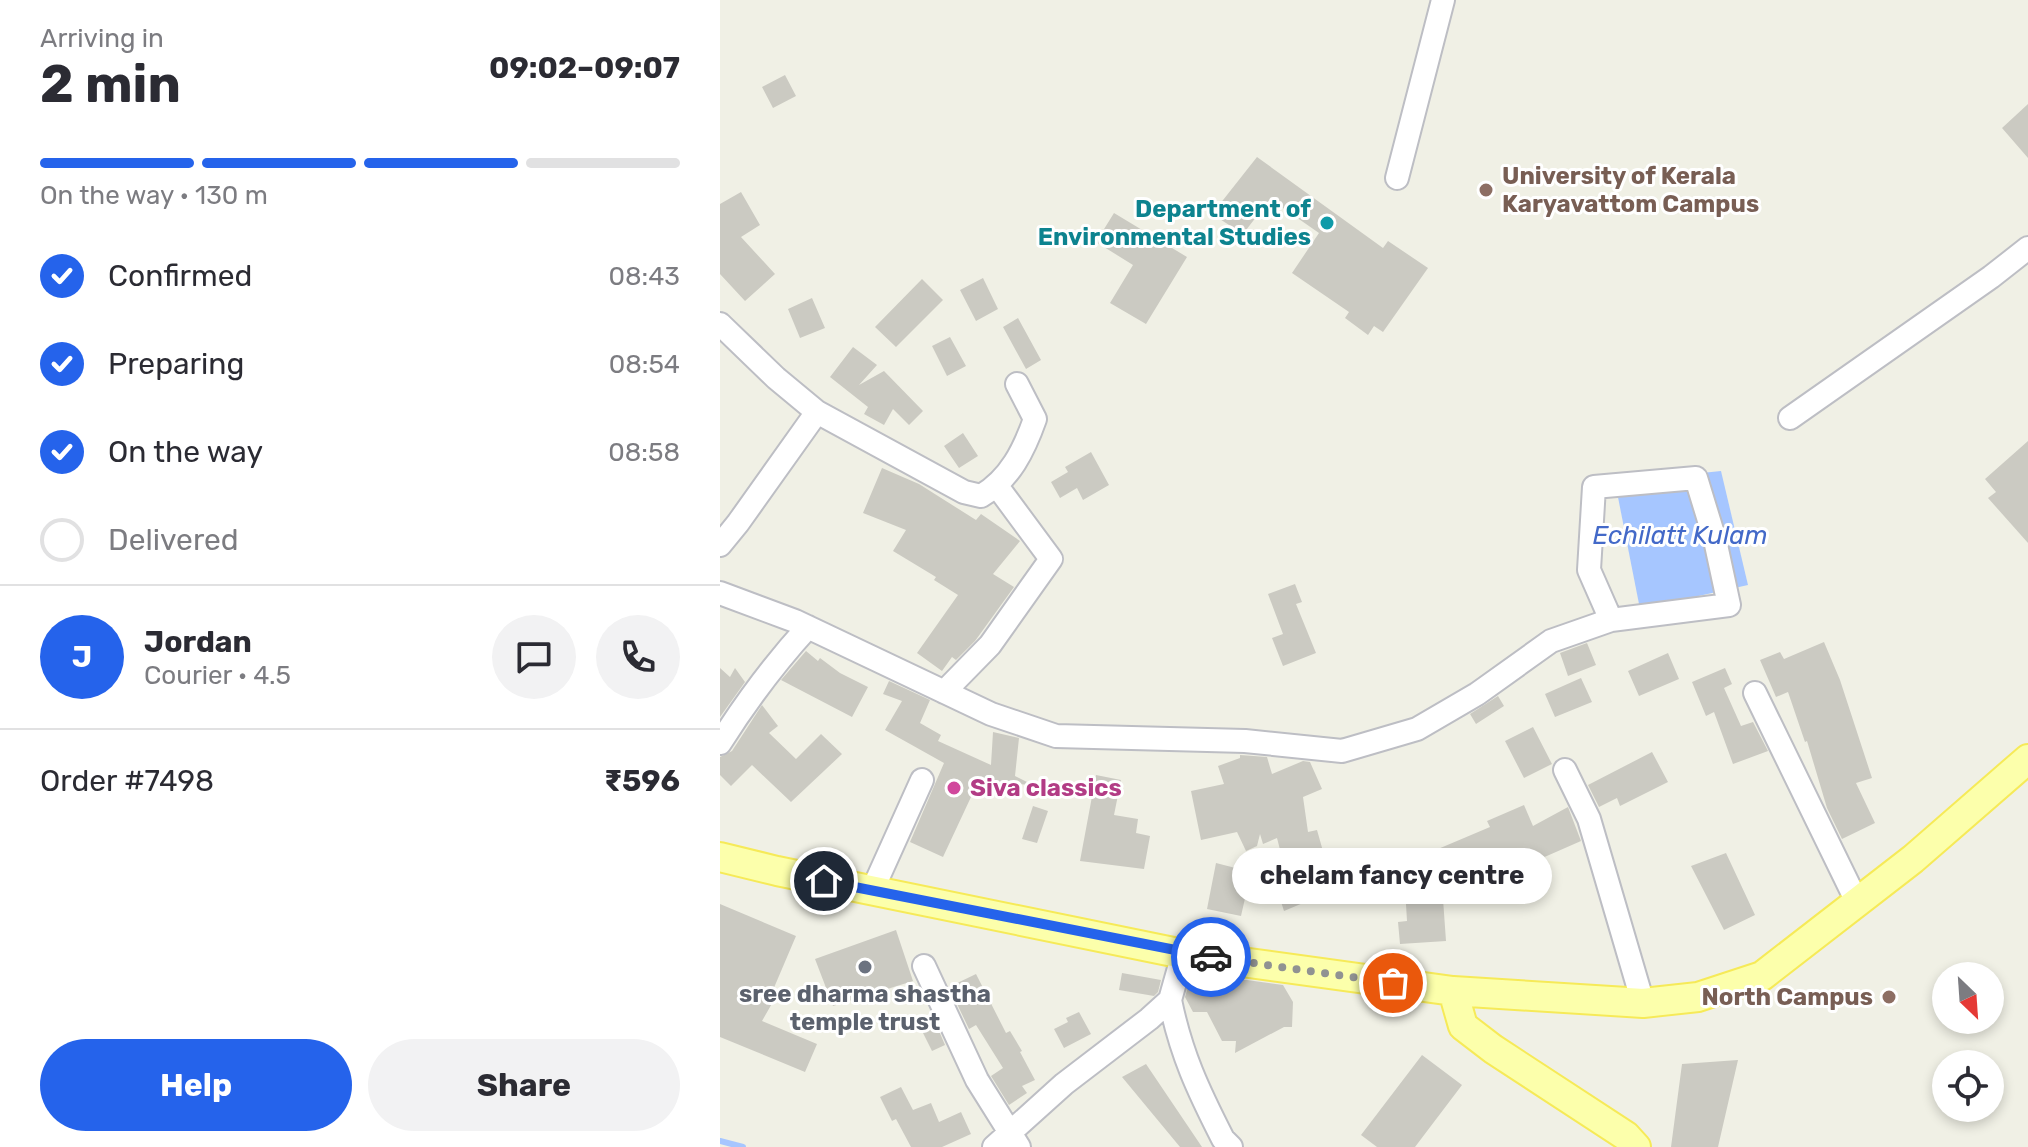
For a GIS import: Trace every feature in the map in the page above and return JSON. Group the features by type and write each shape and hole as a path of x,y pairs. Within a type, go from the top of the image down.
{"main road":[{"path":"720,857 1183,954 1453,991 1643,1003 1698,997 1762,976 1913,859 2028,759"},
{"path":"1453,991 1463,1026 1626,1136 1636,1147"}],"street":[{"path":"1397,178 1443,0"},
{"path":"1790,418 2028,248"},
{"path":"720,324 817,412 964,492 981,496 997,486 1026,445 1035,419 1017,384"},
{"path":"720,545 817,412"},
{"path":"720,593 808,627 991,714 1056,736 1245,741 1342,751 1417,729 1477,694 1551,641 1611,620 1729,605 1715,540 1696,478 1594,487 1589,570 1611,620"},
{"path":"944,692 990,645 1051,559 997,486"},
{"path":"720,743 774,665 808,627"},
{"path":"1755,693 1857,902"},
{"path":"1565,770 1589,819 1643,1003"},
{"path":"872,891 922,780"},
{"path":"1183,954 1170,1000 1178,1040 1223,1139 1231,1147"},
{"path":"924,966 1007,1142 1064,1084 1170,1000"}],"water":[{"name":"Echilatt Kulam","path":"1721,471 1748,585 1640,609 1615,482"}],"building":[{"path":"785,75 796,96 773,108 762,87"},
{"path":"2028,104 2028,158 2002,128"},
{"path":"1257,157 1383,248 1388,241 1428,268 1383,332 1374,326 1368,335 1345,318 1349,312 1292,273 1319,233 1270,199 1243,234 1212,214"},
{"path":"741,192 760,225 741,237 775,274 745,301 720,274 720,204"},
{"path":"1114,213 1187,257 1146,324 1110,303 1133,265 1096,242"},
{"path":"983,278 998,309 976,321 960,290"},
{"path":"922,279 943,300 896,347 875,327"},
{"path":"812,298 825,328 800,338 788,309"},
{"path":"1018,318 1041,360 1026,369 1003,327"},
{"path":"950,337 966,366 947,376 932,346"},
{"path":"853,347 877,365 859,385 884,371 923,411 909,425 893,409 884,425 864,414 868,407 830,377"},
{"path":"963,433 978,456 959,468 944,446"},
{"path":"2028,441 2028,543 1988,498 1996,492 1985,479"},
{"path":"1091,452 1109,485 1083,500 1077,488 1060,498 1051,482 1068,472 1065,467"},
{"path":"882,468 919,484 976,520 981,514 1020,541 993,574 1014,587 975,641 956,660 952,657 942,671 917,653 958,595 934,580 936,577 893,551 906,530 863,513"},
{"path":"1295,584 1302,602 1296,604 1316,653 1283,666 1272,638 1283,634 1268,594"},
{"path":"1824,642 1840,680 1872,778 1856,783 1875,823 1842,839 1827,808 1788,692 1776,697 1760,660 1780,652 1784,659"},
{"path":"1587,643 1596,665 1568,676 1560,653"},
{"path":"806,651 818,661 820,658 840,673 868,687 852,717 781,680"},
{"path":"1668,653 1679,679 1639,696 1628,671"},
{"path":"720,668 730,677 735,668 745,682 720,717"},
{"path":"1725,668 1732,684 1724,688 1741,726 1753,722 1768,751 1733,764 1714,712 1706,716 1692,682"},
{"path":"1581,678 1592,702 1555,717 1545,694"},
{"path":"889,681 930,700 920,723 941,735 938,741 991,765 993,732 1019,738 1015,776 1033,785 978,782 943,857 910,842 944,763 885,730 902,701 883,694"},
{"path":"1498,696 1504,706 1476,724 1470,714"},
{"path":"762,705 778,726 769,733 796,759 821,734 842,754 791,802 752,765 731,786 720,775 720,757 732,751"},
{"path":"1533,727 1552,764 1524,778 1505,741"},
{"path":"1652,752 1668,782 1620,806 1617,798 1599,807 1588,785"},
{"path":"1240,755 1267,757 1272,774 1303,761 1310,762 1322,789 1303,797 1308,832 1317,830 1334,890 1284,911 1272,874 1285,869 1277,838 1263,844 1260,834 1257,846 1246,851 1237,832 1201,840 1191,791 1224,784 1218,766 1240,758"},
{"path":"1096,775 1121,780 1114,815 1138,819 1136,833 1150,836 1144,869 1080,861"},
{"path":"1524,805 1533,826 1568,807 1581,841 1510,872 1507,866 1455,888 1438,849 1490,827 1487,821"},
{"path":"1033,806 1048,811 1037,843 1022,839"},
{"path":"1726,853 1755,915 1724,930 1691,866"},
{"path":"1216,863 1251,872 1241,916 1207,909"},
{"path":"1442,885 1446,941 1400,944 1398,922 1407,921 1405,888"},
{"path":"720,904 796,936 773,990 778,993 762,1021 817,1044 805,1072 720,1037"},
{"path":"896,930 913,981 833,1006 815,959"},
{"path":"1122,973 1161,980 1158,992 1154,996 1119,990"},
{"path":"976,974 1006,1033 1010,1031 1022,1051 1035,1080 1022,1086 1027,1093 1009,1105 991,1076 1003,1068 976,1025 969,1029 949,987"},
{"path":"1190,980 1247,980 1283,985 1293,1002 1292,1027 1284,1027 1235,1053 1236,1041 1222,1041 1207,1012 1193,1012 1185,997"},
{"path":"1079,1012 1091,1034 1064,1048 1054,1029"},
{"path":"936,1024 945,1045 932,1051 922,1031"},
{"path":"1422,1055 1462,1085 1415,1147 1377,1147 1361,1135"},
{"path":"1738,1060 1718,1147 1671,1147 1682,1064"},
{"path":"1146,1064 1202,1147 1180,1147 1122,1077"},
{"path":"901,1087 913,1110 931,1103 939,1122 961,1112 971,1134 942,1147 911,1147 896,1119 892,1121 880,1097"}],"waterway":[{"path":"720,1141 743,1147"}],"way so far":[{"path":"1211,957 1393,983"}],"place":[{"name":"University of Kerala Karyavattom Campus","path":"1486,190"},
{"name":"Department of Environmental Studies","path":"1327,223"},
{"name":"Siva classics","path":"954,788"},
{"name":"sree dharma shastha temple trust","path":"865,967"},
{"name":"chelam fancy centre","path":"1393,983"},
{"name":"North Campus","path":"1889,997"}],"route":[{"path":"824,881 1183,954 1211,957"}]}
